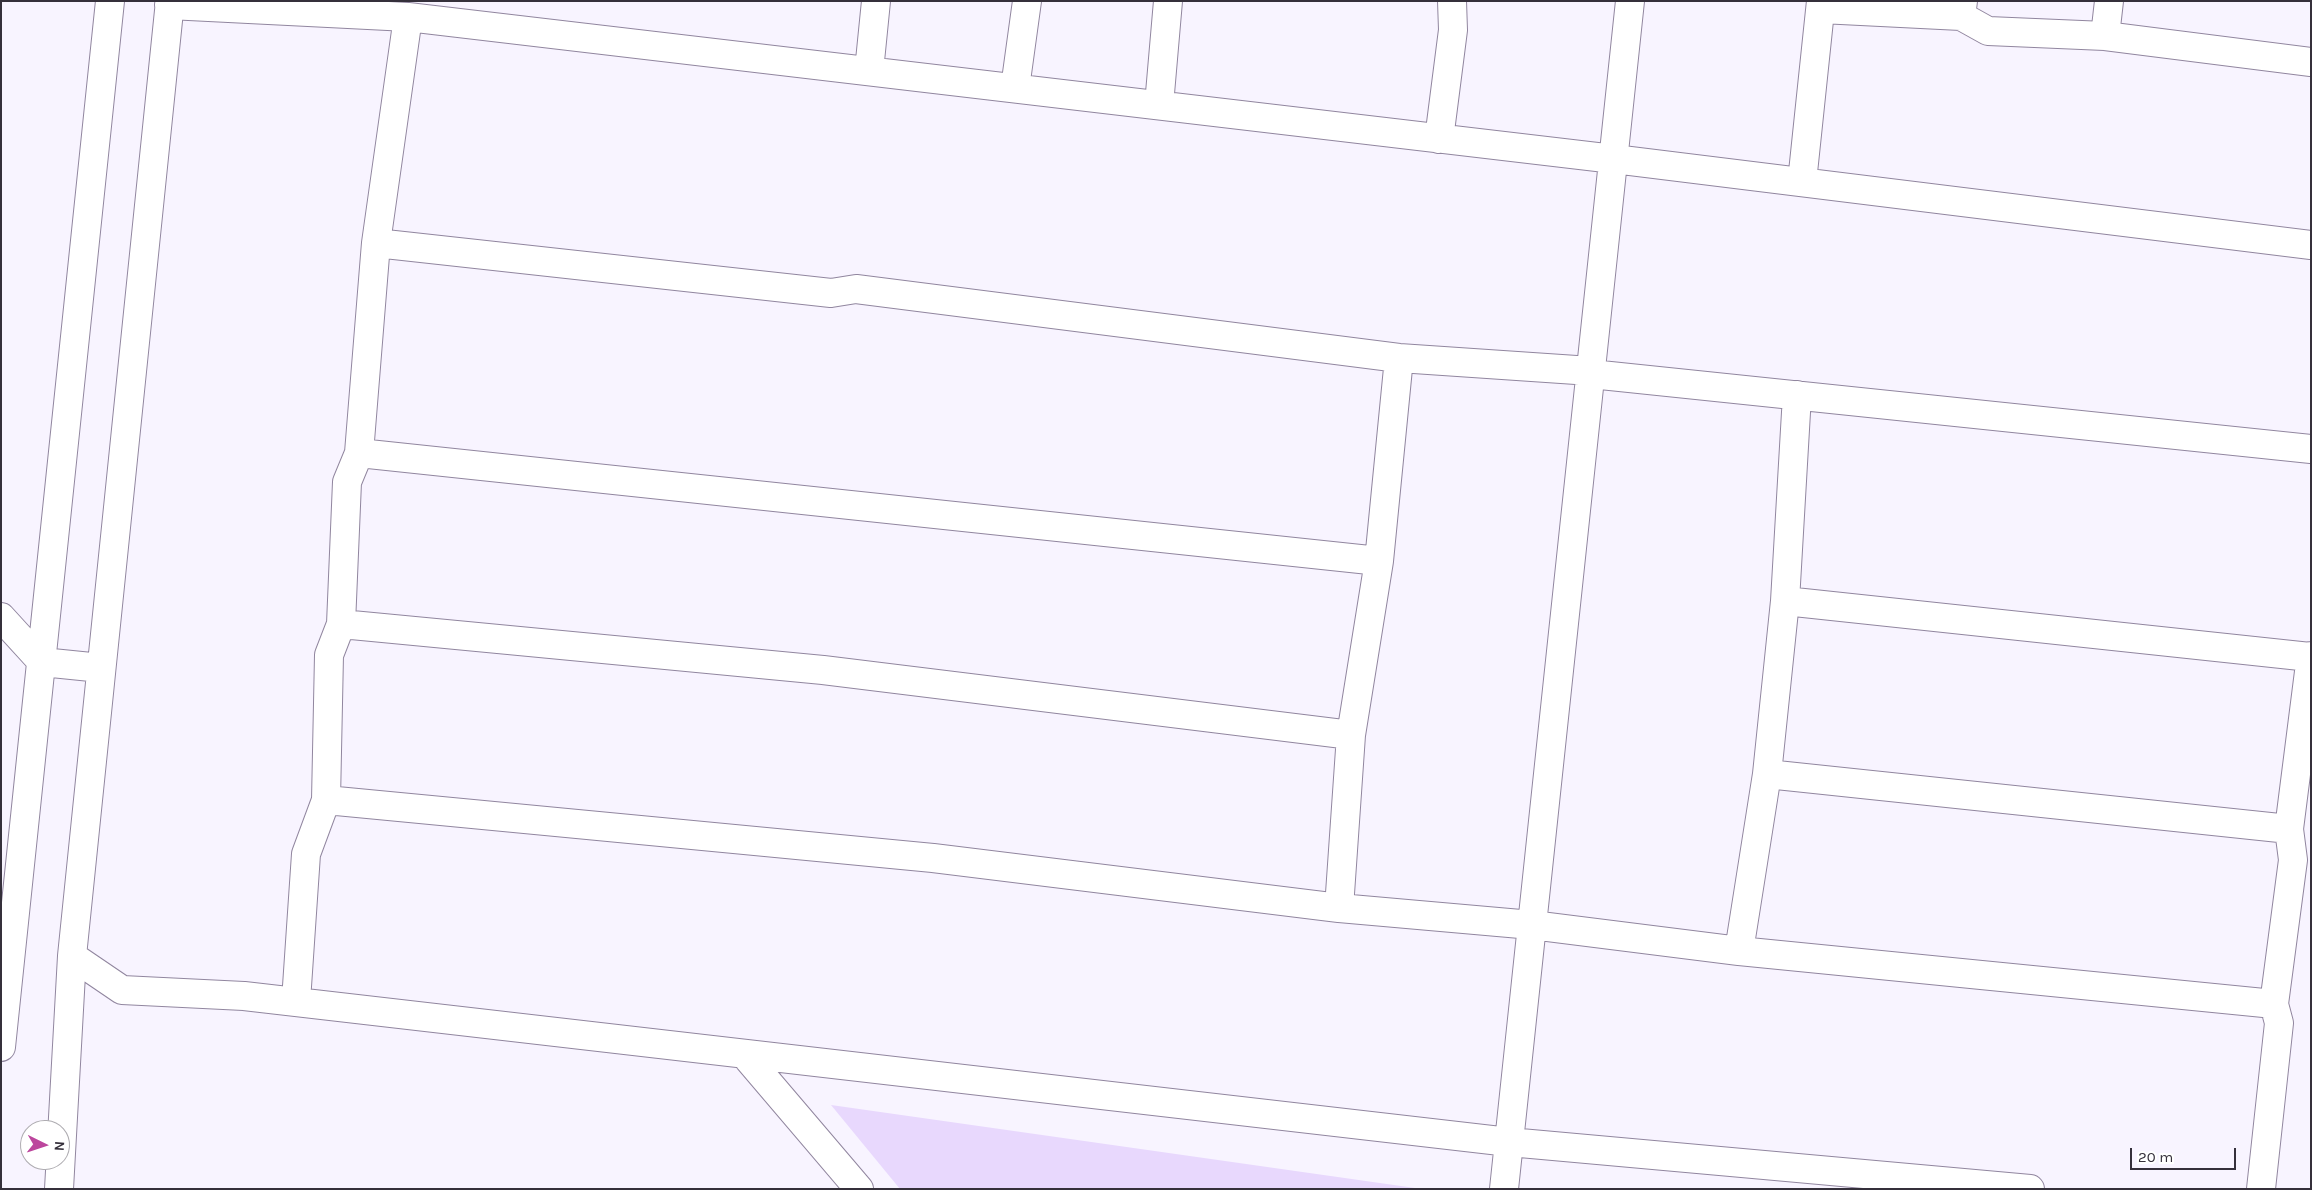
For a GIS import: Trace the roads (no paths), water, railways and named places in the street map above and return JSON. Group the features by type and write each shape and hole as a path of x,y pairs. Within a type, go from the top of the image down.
{"street":[{"path":"1,1047 28,773 42,662 110,1"},
{"path":"869,71 876,1"},
{"path":"1015,88 1027,1"},
{"path":"1159,105 1168,1"},
{"path":"1439,139 1453,30 1452,1"},
{"path":"1504,1189 1630,1"},
{"path":"2105,36 2109,1"},
{"path":"59,1189 72,956 170,3 408,17 1614,159 2311,245"},
{"path":"1802,182 1821,5 1962,9 1988,31 2105,36 2311,62"},
{"path":"296,1002 306,854 326,800 330,655 341,624 347,482 359,452 376,243 408,17"},
{"path":"376,243 831,293 856,289 1399,358 1591,371 1591,374 2311,449"},
{"path":"1339,908 1351,735 1379,561 1399,358"},
{"path":"1739,951 1767,774 1785,601 1796,395"},
{"path":"359,452 1379,561"},
{"path":"1785,601 2310,656 2289,829 2293,860 2274,1004 2279,1023 2261,1189"},
{"path":"1,617 42,662 101,668"},
{"path":"341,624 823,670 1351,735"},
{"path":"1767,774 2289,829"},
{"path":"326,800 933,858 1339,908 1532,925 1739,951 2274,1004"},
{"path":"72,956 122,990 244,996 1509,1142 2030,1189"},
{"path":"744,1054 859,1189"}]}
